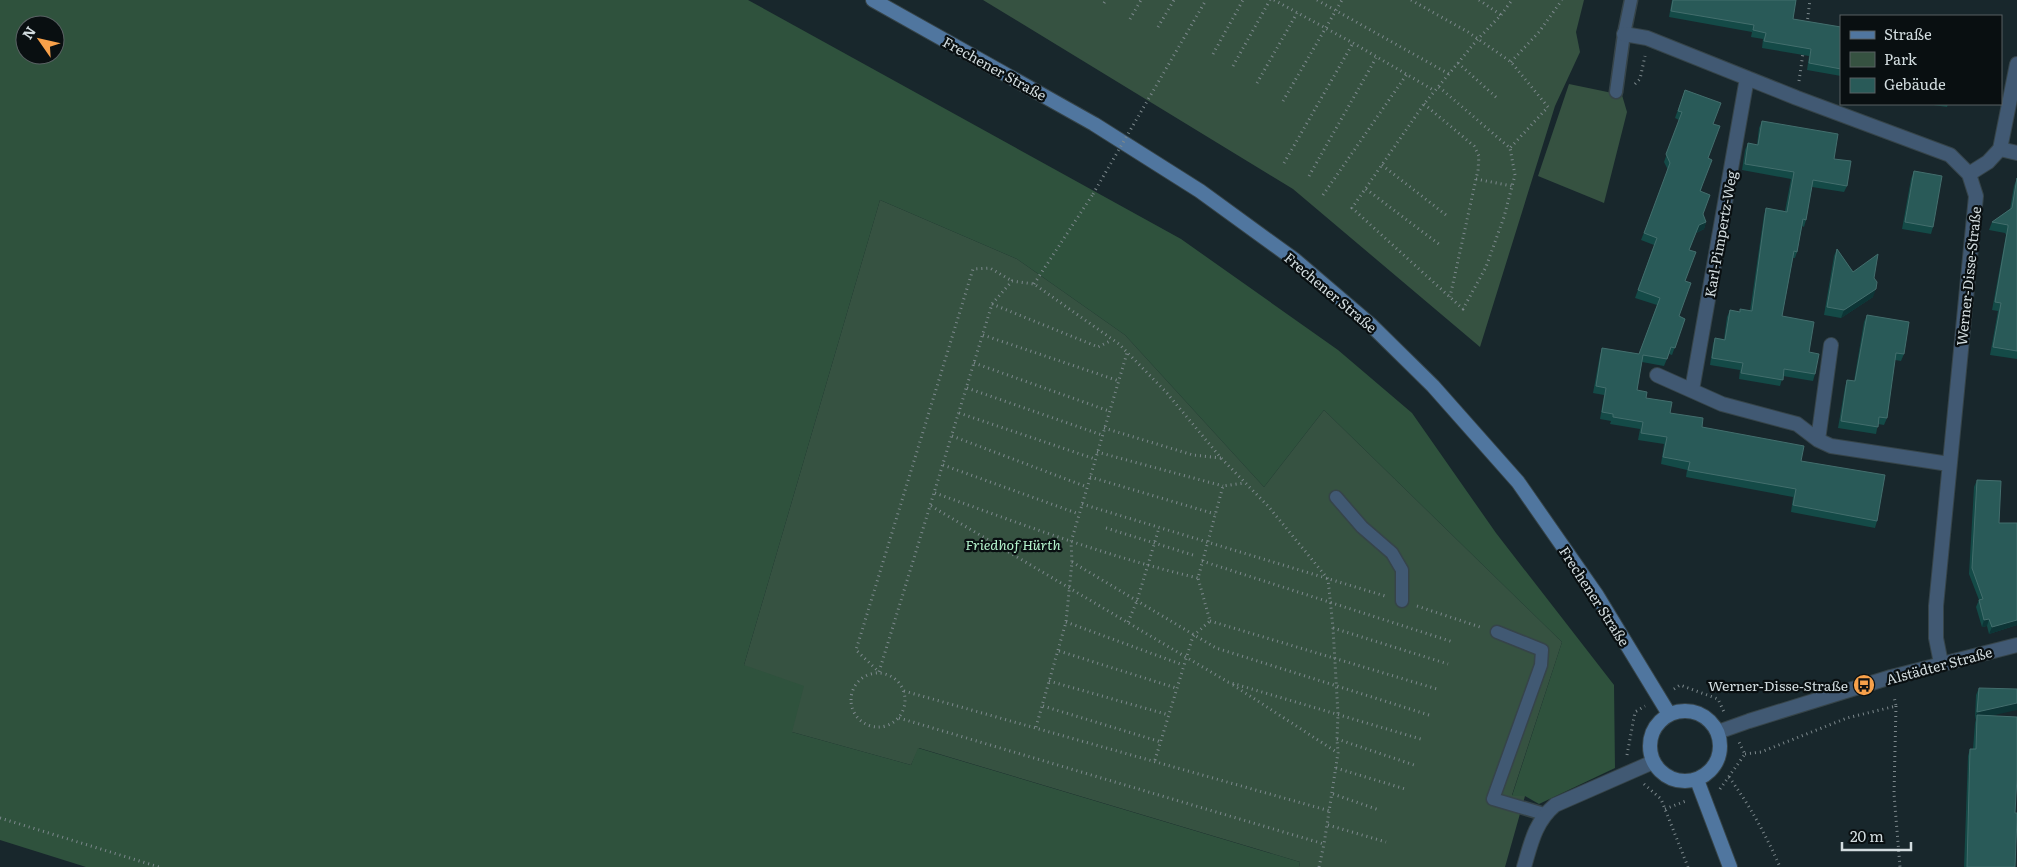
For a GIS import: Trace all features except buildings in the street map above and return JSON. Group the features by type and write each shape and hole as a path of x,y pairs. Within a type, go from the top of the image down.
{"main road":[{"name":"Frechener Straße","path":"873,0 1094,124 1200,191 1294,260 1370,324 1433,386 1518,482 1596,594 1669,714"},
{"path":"1680,711 1697,713 1725,730 1720,755 1715,766 1697,780 1682,781 1667,777 1653,762 1650,748 1652,735 1658,723 1669,714 1680,711"},
{"path":"1697,780 1730,867"}],"street":[{"name":"Werner-Disse-Straße","path":"1624,34 1647,38 1797,98 1950,155 1969,174 1976,196 1936,606 1936,638 1941,663"},
{"path":"1969,174 1988,162 2000,149 2017,64"},
{"name":"Karl-Pimpertz-Weg","path":"1692,390 1747,78"},
{"path":"2000,149 2017,153"},
{"path":"1818,440 1831,345"},
{"path":"1656,375 1722,404 1797,424 1818,440 1831,446 1949,464"},
{"name":"Alstädter Straße","path":"1725,730 1891,677 2017,645"},
{"path":"1524,867 1536,828 1544,814 1555,805 1653,762"}],"lane":[{"path":"1616,92 1631,0"},
{"path":"1336,497 1362,527 1392,553 1402,570 1402,602"},
{"path":"1497,632 1542,650 1541,665 1492,799 1544,814"}],"path":[{"path":"1130,19 1141,0"},
{"path":"1158,27 1174,0"},
{"path":"1034,284 1093,194 1206,0"},
{"path":"1213,54 1244,0"},
{"path":"1233,66 1270,0"},
{"path":"1274,0 1353,42 1376,58 1435,91"},
{"path":"1317,0 1448,74"},
{"path":"1283,101 1342,0"},
{"path":"1411,0 1468,32 1511,62 1548,107 1510,148"},
{"path":"1479,0 1501,15"},
{"path":"1439,87 1510,148 1515,175 1504,217 1486,267 1463,309 1352,208 1424,104 1512,0"},
{"path":"1511,62 1539,32 1562,0"},
{"path":"1806,29 1810,0"},
{"path":"1257,83 1297,13"},
{"path":"1629,89 1640,79 1647,38"},
{"path":"1284,163 1353,42"},
{"path":"1797,98 1804,49"},
{"path":"1309,176 1376,58"},
{"path":"1458,63 1497,98"},
{"path":"1322,195 1407,74"},
{"path":"1424,104 1474,146 1479,156 1450,298"},
{"path":"1382,165 1446,215"},
{"path":"1476,178 1512,186"},
{"path":"1366,189 1440,245"},
{"path":"879,672 870,674 855,684 850,702 858,719 874,727 892,724 899,718 906,700 904,691 894,678 879,672 856,650 973,269 990,268 1012,281 1034,284 1119,344 1166,392 1221,458 1268,506 1328,580 1335,657 1338,753 1328,825 1319,867"},
{"path":"879,672 992,304 1012,281"},
{"path":"992,304 1098,347 1112,340"},
{"path":"983,336 1119,381"},
{"path":"1036,727 1066,622 1072,562 1071,542 1127,353"},
{"path":"974,363 1109,411"},
{"path":"967,388 1102,435"},
{"path":"959,413 1095,459"},
{"path":"1104,428 1192,455 1221,458"},
{"path":"952,436 1087,487"},
{"path":"1098,452 1223,486 1245,483"},
{"path":"943,465 1079,514"},
{"path":"1090,478 1215,514"},
{"path":"1210,621 1198,578 1223,486"},
{"path":"935,493 1071,542 1147,566 1198,578"},
{"path":"1082,504 1497,632"},
{"path":"931,506 1186,656 1338,753"},
{"path":"1106,528 1193,555"},
{"path":"1128,622 1137,601 1159,528"},
{"path":"1202,561 1453,642"},
{"path":"1072,562 1216,648 1429,715"},
{"path":"1155,760 1193,636 1210,621"},
{"path":"1210,621 1437,689"},
{"path":"1066,622 1183,665"},
{"path":"1333,628 1448,664"},
{"path":"1058,651 1176,688"},
{"path":"1891,677 1896,706 1894,794 1900,867"},
{"path":"1049,681 1169,715"},
{"path":"1228,682 1424,740"},
{"path":"1688,867 1661,799 1646,788 1626,754 1635,712 1680,685 1718,699 1725,730 1745,754"},
{"path":"904,691 1155,760 1330,811"},
{"path":"1043,706 1161,742"},
{"path":"1665,809 1721,788 1745,754 1761,752 1847,718 1896,706"},
{"path":"899,718 1324,844"},
{"path":"1337,739 1417,766"},
{"path":"1336,768 1405,789"},
{"path":"1729,777 1749,805 1766,834 1780,867"},
{"path":"1333,794 1379,810"},
{"path":"0,818 159,867"},
{"path":"1328,825 1386,842"}],"green space":[{"path":"0,0 748,0 1181,239 1338,350 1412,413 1496,533 1614,685 1615,768 1539,804 1525,796 1512,796 1562,642 1324,410 1264,487 1125,335 1017,259 880,200 744,665 804,686 792,732 911,765 918,748 1300,862 1299,867 86,867 0,840"},
{"path":"983,0 1584,0 1576,32 1580,52 1555,106 1480,347 1293,189"},
{"path":"1569,84 1622,95 1627,112 1604,203 1538,176"},
{"name":"Friedhof Hürth","path":"880,200 1017,259 1125,335 1264,487 1324,410 1562,642 1512,795 1525,796 1505,867 1299,867 1300,862 919,748 911,765 792,732 744,665"}],"place":[{"name":"Werner-Disse-Straße","path":"1864,685"}]}
